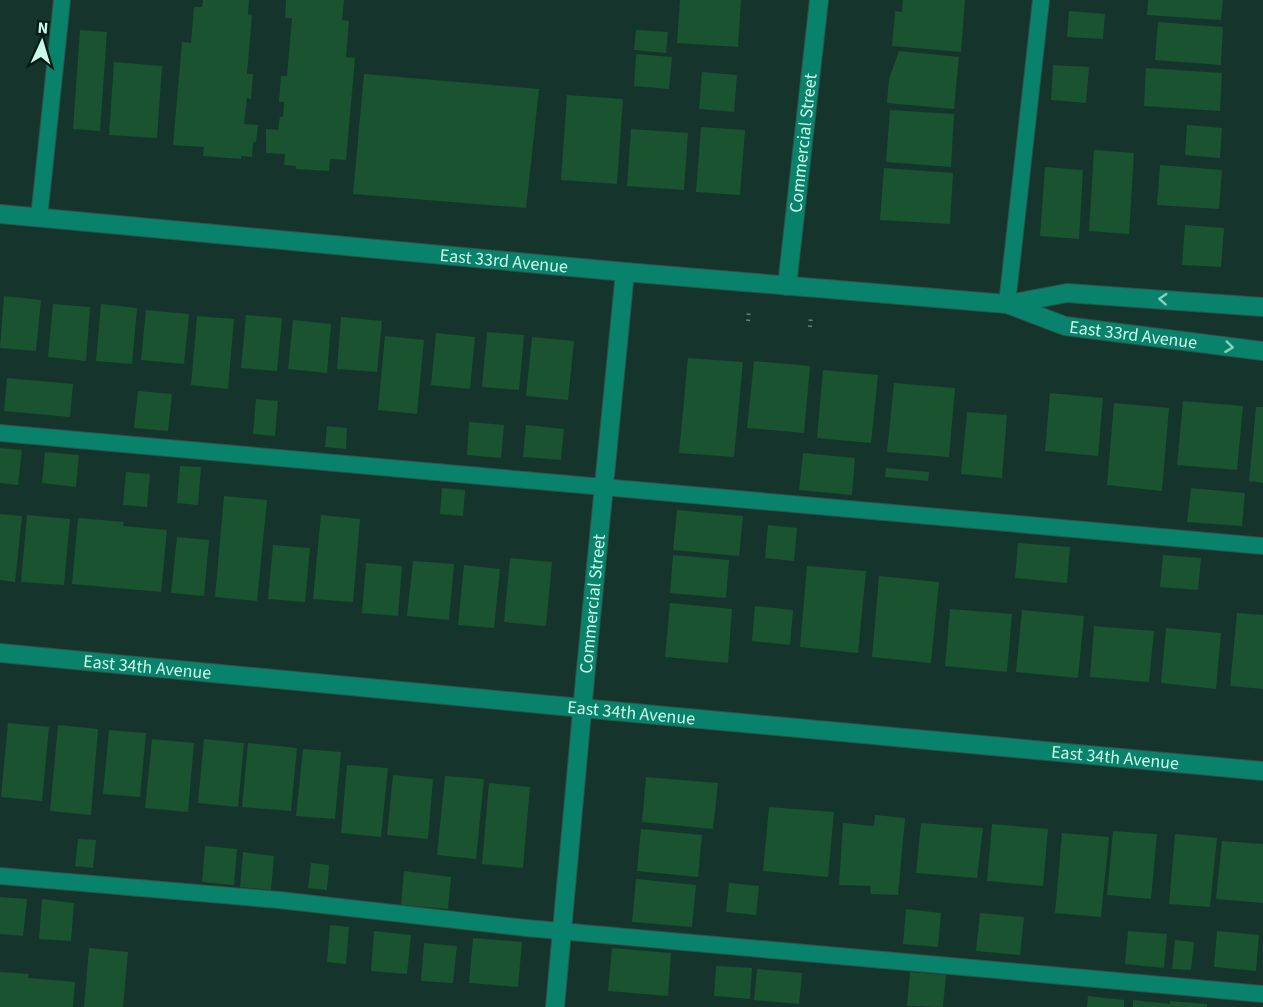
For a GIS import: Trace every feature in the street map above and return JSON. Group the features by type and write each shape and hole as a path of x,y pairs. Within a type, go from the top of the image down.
{"street":[{"name":"Commercial Street","path":"786,286 819,0"},
{"name":"East 33rd Avenue","path":"0,214 625,272 1007,304 1067,293 1263,307"},
{"name":"Commercial Street","path":"555,1007 625,272"},
{"name":"East 33rd Avenue","path":"1007,304 1065,326 1263,351"},
{"name":"East 34th Avenue","path":"0,653 1263,771"}],"lane":[{"path":"39,218 62,0"},
{"path":"1007,304 1041,0"},
{"path":"0,433 1263,546"},
{"path":"0,876 279,900 526,928 1263,994"}],"path":[{"path":"748,321 749,310"},
{"path":"810,327 811,316"}],"building":[{"path":"203,0 249,0 248,14 252,15 247,74 253,74 251,99 247,98 244,124 258,125 252,157 241,156 241,159 203,156 204,147 173,145 182,42 191,43 194,7 202,7"},
{"path":"286,0 344,0 342,20 349,21 346,57 355,58 346,160 330,159 329,171 296,169 296,166 284,165 285,154 266,153 266,129 278,130 280,117 283,117 284,102 279,102 281,76 287,76 292,18 285,18"},
{"path":"680,0 741,0 738,47 677,43"},
{"path":"903,0 965,0 961,52 892,46 895,11 902,12"},
{"path":"1148,0 1223,0 1221,20 1147,15"},
{"path":"1069,11 1105,14 1103,39 1067,37"},
{"path":"1158,22 1223,27 1221,65 1155,60"},
{"path":"80,30 107,32 100,131 73,129"},
{"path":"636,30 668,32 666,53 634,50"},
{"path":"899,51 959,57 954,109 887,103 889,79"},
{"path":"636,54 672,57 669,89 634,86"},
{"path":"114,62 162,66 157,138 109,135"},
{"path":"1053,65 1089,67 1086,103 1051,100"},
{"path":"1146,68 1222,73 1220,111 1144,106"},
{"path":"702,72 737,75 734,112 699,109"},
{"path":"364,74 539,89 526,208 353,194"},
{"path":"567,95 623,99 617,184 561,180"},
{"path":"890,110 954,114 951,167 886,162"},
{"path":"1187,125 1222,128 1220,158 1185,155"},
{"path":"701,127 745,130 740,195 696,192"},
{"path":"631,129 688,133 684,190 627,186"},
{"path":"1094,150 1134,153 1129,234 1089,231"},
{"path":"1160,165 1222,170 1219,209 1157,205"},
{"path":"1045,167 1083,170 1079,239 1040,236"},
{"path":"884,168 953,173 950,224 880,220"},
{"path":"1185,225 1224,228 1221,267 1182,265"},
{"path":"4,296 41,300 36,351 0,348"},
{"path":"53,304 90,307 86,361 48,357"},
{"path":"101,304 137,308 132,364 96,361"},
{"path":"146,310 189,314 184,364 141,360"},
{"path":"246,315 282,318 277,371 241,368"},
{"path":"197,316 234,319 228,389 191,385"},
{"path":"341,317 382,321 377,372 337,369"},
{"path":"293,320 331,324 327,373 288,369"},
{"path":"487,332 524,335 519,390 482,387"},
{"path":"436,333 475,337 470,389 431,385"},
{"path":"385,336 424,340 417,414 378,410"},
{"path":"532,337 574,341 568,400 526,396"},
{"path":"688,358 743,362 734,457 679,453"},
{"path":"754,361 810,366 804,433 747,428"},
{"path":"823,370 878,375 871,443 817,438"},
{"path":"7,378 73,384 70,417 4,411"},
{"path":"894,383 955,388 949,457 887,452"},
{"path":"138,391 172,394 168,431 134,428"},
{"path":"1050,393 1103,398 1098,456 1045,451"},
{"path":"256,399 278,401 275,436 253,434"},
{"path":"1183,401 1243,406 1237,470 1177,465"},
{"path":"1114,403 1169,408 1162,491 1107,485"},
{"path":"1256,407 1263,407 1263,483 1249,481"},
{"path":"967,412 1007,415 1002,478 961,474"},
{"path":"469,422 504,425 501,458 467,455"},
{"path":"526,425 564,429 561,460 523,457"},
{"path":"327,426 347,428 346,449 325,447"},
{"path":"0,448 22,450 18,485 0,483"},
{"path":"45,452 79,455 76,487 42,483"},
{"path":"803,453 855,458 852,495 799,490"},
{"path":"180,466 201,467 198,505 177,503"},
{"path":"886,468 929,472 928,481 885,477"},
{"path":"126,472 150,474 147,507 123,505"},
{"path":"442,488 465,490 463,516 440,514"},
{"path":"1191,488 1245,493 1242,526 1187,522"},
{"path":"224,496 267,500 257,601 215,597"},
{"path":"677,510 743,516 739,556 673,550"},
{"path":"0,514 22,516 15,582 0,580"},
{"path":"27,515 70,519 64,585 21,582"},
{"path":"321,515 360,519 353,602 313,599"},
{"path":"78,518 124,522 123,526 167,530 161,592 72,584"},
{"path":"768,525 797,528 794,561 765,558"},
{"path":"177,537 209,540 204,596 171,593"},
{"path":"1018,543 1070,547 1067,583 1015,578"},
{"path":"273,545 310,548 305,602 268,599"},
{"path":"673,555 729,560 726,598 670,593"},
{"path":"1163,555 1201,558 1198,590 1160,587"},
{"path":"510,558 552,562 546,626 504,622"},
{"path":"413,561 454,564 449,620 407,616"},
{"path":"366,563 402,566 398,616 362,613"},
{"path":"464,565 500,569 494,628 458,625"},
{"path":"807,566 866,571 858,653 800,647"},
{"path":"879,576 939,582 931,663 872,657"},
{"path":"670,603 732,609 728,663 665,657"},
{"path":"755,606 793,610 790,645 752,641"},
{"path":"950,609 1012,614 1007,672 945,666"},
{"path":"1022,610 1084,616 1078,678 1016,672"},
{"path":"1237,613 1263,615 1263,689 1230,686"},
{"path":"1094,626 1154,631 1149,682 1090,677"},
{"path":"1166,628 1221,633 1216,689 1161,683"},
{"path":"8,723 49,727 42,801 1,797"},
{"path":"58,725 98,729 91,815 50,811"},
{"path":"109,730 146,733 140,797 103,794"},
{"path":"152,739 194,743 188,812 145,808"},
{"path":"204,739 244,743 238,807 198,803"},
{"path":"248,743 297,748 291,811 242,807"},
{"path":"303,749 341,752 335,819 296,816"},
{"path":"347,765 388,768 381,837 341,833"},
{"path":"393,775 433,779 428,839 387,835"},
{"path":"445,776 484,779 476,859 437,855"},
{"path":"646,777 718,783 713,829 642,822"},
{"path":"489,783 530,787 523,868 482,864"},
{"path":"769,807 834,812 828,877 763,871"},
{"path":"875,815 905,818 898,895 871,894 870,886 839,885 843,823 874,826"},
{"path":"921,823 983,828 977,878 916,873"},
{"path":"992,824 1048,829 1043,886 987,881"},
{"path":"641,829 702,835 698,877 637,871"},
{"path":"1113,831 1157,834 1151,899 1107,895"},
{"path":"1062,833 1109,837 1101,917 1055,913"},
{"path":"1175,834 1217,838 1210,907 1169,904"},
{"path":"78,839 96,840 93,868 75,866"},
{"path":"1222,841 1263,844 1263,903 1216,899"},
{"path":"205,846 237,849 234,885 202,882"},
{"path":"243,852 274,856 271,890 240,887"},
{"path":"311,863 329,865 327,890 308,888"},
{"path":"404,871 451,877 448,909 401,905"},
{"path":"636,879 696,885 692,927 632,922"},
{"path":"729,883 759,886 756,915 726,912"},
{"path":"0,897 27,899 23,936 0,934"},
{"path":"42,899 74,903 71,941 39,939"},
{"path":"906,909 941,913 938,947 903,944"},
{"path":"980,913 1024,917 1020,955 976,951"},
{"path":"330,925 349,927 346,964 327,962"},
{"path":"374,931 411,935 407,974 371,971"},
{"path":"1128,931 1167,934 1164,968 1125,964"},
{"path":"1217,931 1259,935 1256,971 1214,967"},
{"path":"473,938 522,942 518,987 469,983"},
{"path":"1175,940 1194,942 1191,970 1172,969"},
{"path":"424,943 457,946 453,983 421,981"},
{"path":"89,948 128,952 123,1007 84,1007"},
{"path":"612,948 671,953 668,996 608,991"},
{"path":"716,966 752,968 750,999 714,996"},
{"path":"757,969 802,973 799,1004 754,1000"},
{"path":"0,972 29,974 28,978 75,982 73,1007 0,1007"},
{"path":"910,972 946,975 943,1007 907,1006"},
{"path":"1088,996 1124,1000 1124,1007 1087,1007"},
{"path":"1133,1000 1170,1004 1170,1001 1207,1004 1207,1007 1133,1007"}]}
